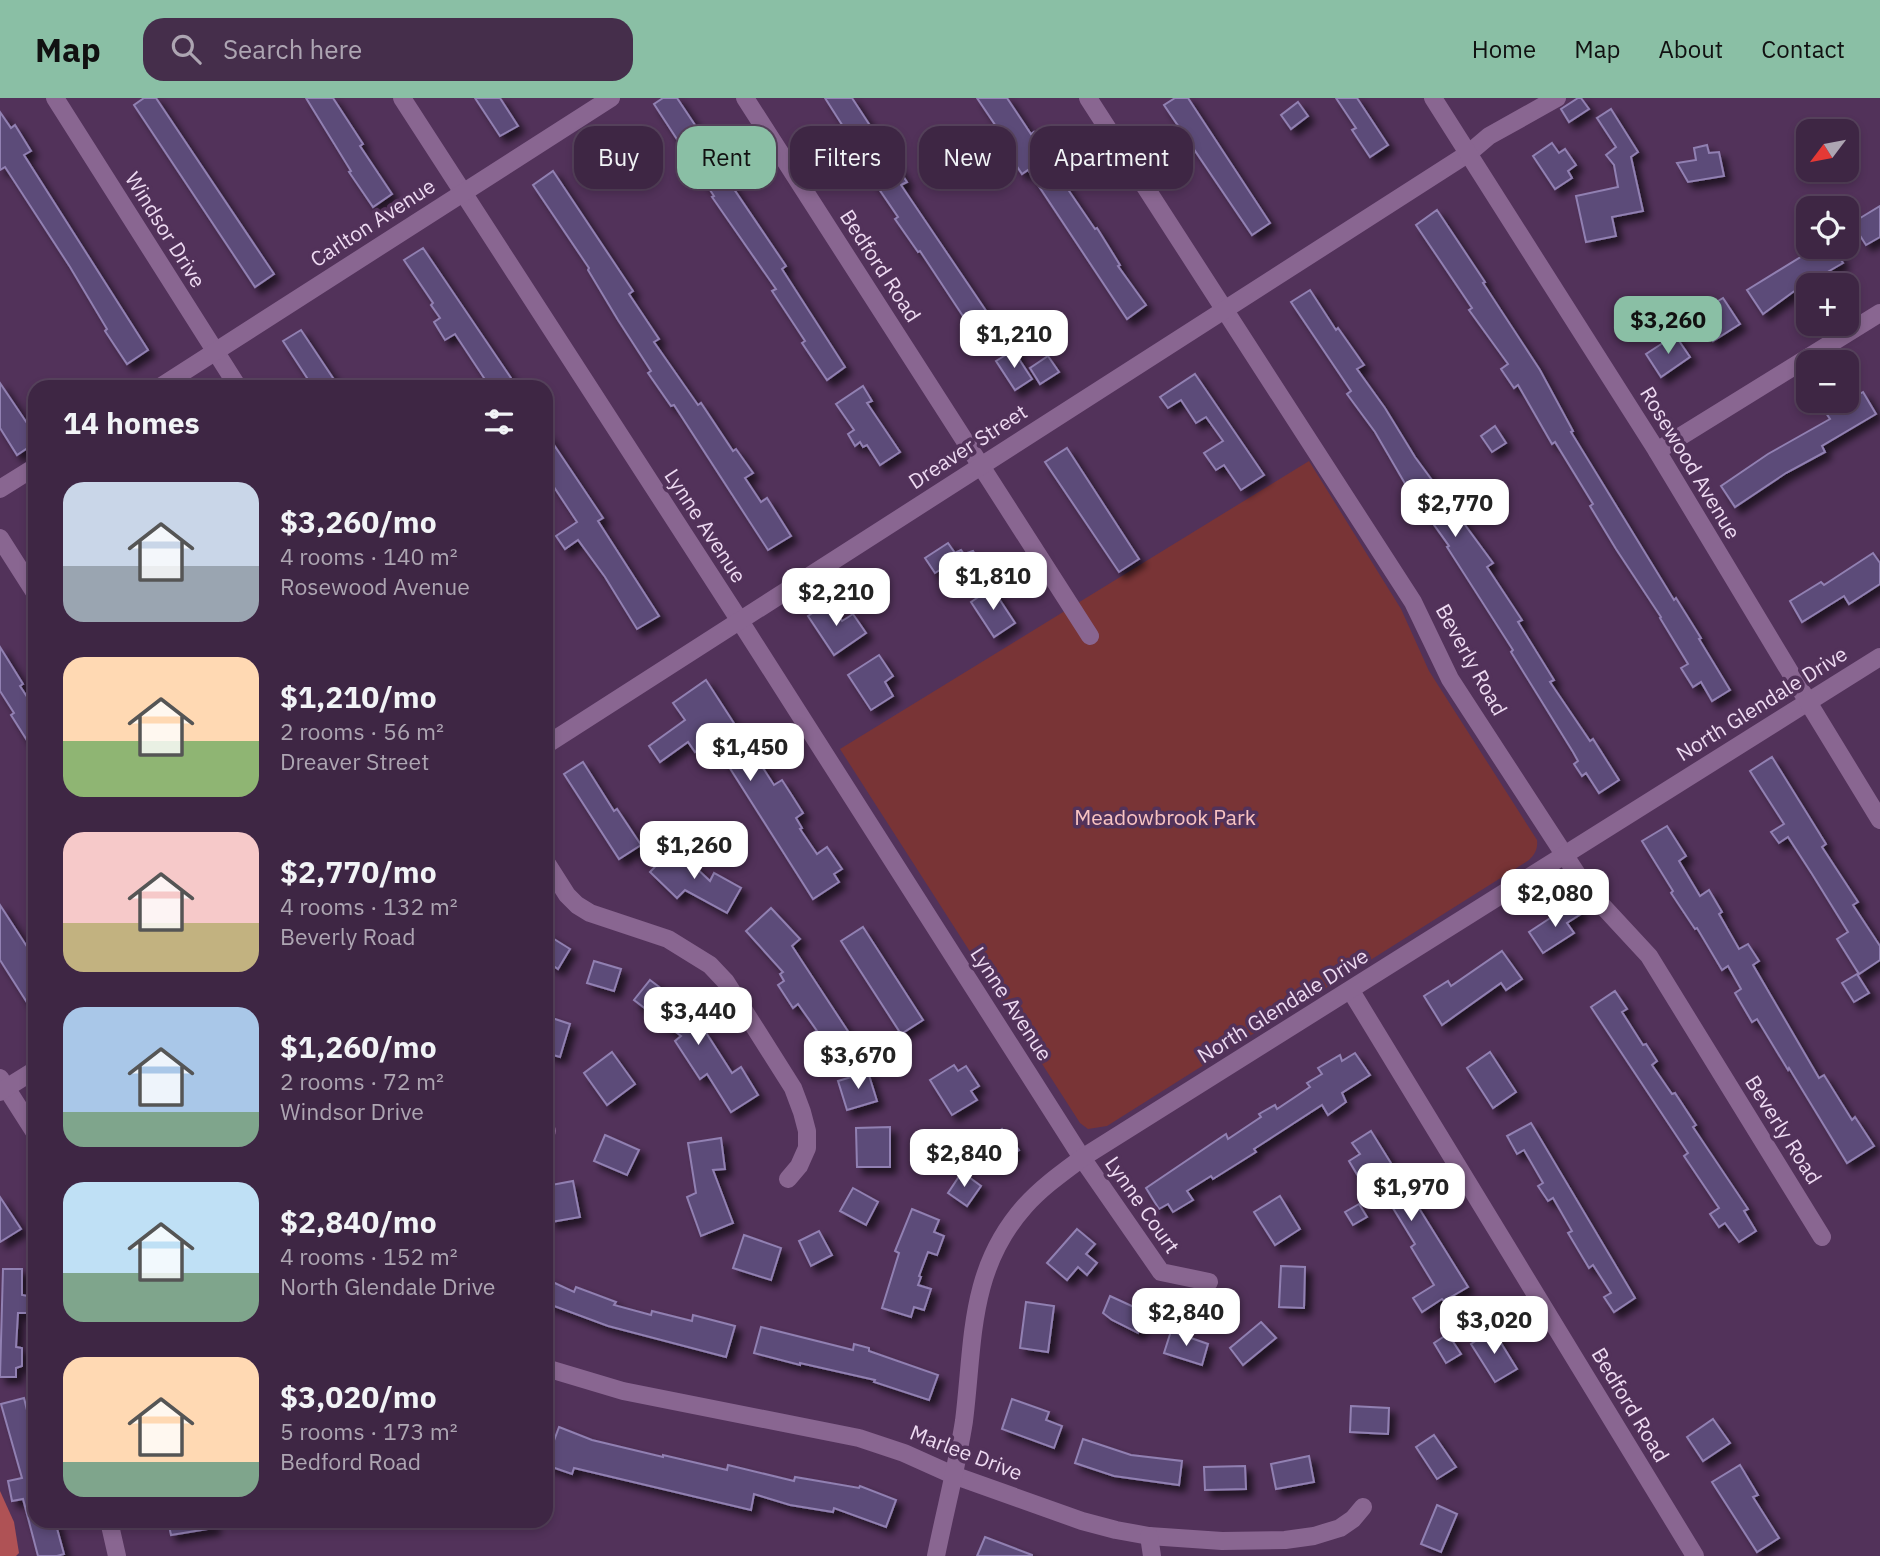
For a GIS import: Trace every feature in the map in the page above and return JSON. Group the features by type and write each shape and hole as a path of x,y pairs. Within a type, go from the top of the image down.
{"street":[{"name":"Windsor Drive","path":"55,98 233,380"},
{"name":"Lynne Avenue","path":"401,98 740,621 1082,1158"},
{"name":"Carlton Avenue","path":"171,380 611,98"},
{"name":"Bedford Road","path":"745,98 1090,636"},
{"name":"Beverly Road","path":"1088,98 1413,602 1450,679 1586,888 1649,956 1822,1237"},
{"name":"Rosewood Avenue","path":"1433,98 1657,451 1880,820"},
{"name":"Dreaver Street","path":"553,741 1469,153 1489,136 1557,98"},
{"path":"1657,451 1880,313"},
{"path":"0,489 28,471"},
{"path":"0,538 28,582"},
{"name":"North Glendale Drive","path":"936,1556 963,1423 972,1340 983,1277 1008,1228 1047,1184 1082,1158 1880,657"},
{"path":"553,873 577,905 590,913 668,939 710,965 726,982 793,1088 802,1112 807,1131 807,1148 799,1166 788,1179"},
{"name":"Bedford Road","path":"1351,990 1695,1556"},
{"path":"28,1073 2,1086 28,1123"},
{"name":"Lynne Court","path":"1082,1158 1161,1272 1209,1282"},
{"name":"Marlee Drive","path":"553,1370 623,1391 859,1438 1082,1521 1149,1536 1222,1541 1285,1540 1314,1536 1340,1528 1353,1519 1363,1507"},
{"path":"111,1528 117,1556"},
{"path":"1149,1536 1152,1556"}],"green space":[{"name":"Meadowbrook Park","path":"1309,461 1401,609 1429,671 1537,840 1536,849 1529,860 1107,1126 1088,1129 1080,1123 840,749"}],"shaded area":[{"path":"0,1491 14,1522 19,1553 16,1556 0,1556"}],"building":[{"path":"144,98 156,98 274,274 255,287 134,105"},
{"path":"306,98 333,98 363,144 360,146 392,194 373,207 349,172 351,171"},
{"path":"475,98 500,98 518,126 500,136"},
{"path":"663,98 677,98 695,125 677,126 677,139 654,104"},
{"path":"825,98 852,98 870,126 843,126"},
{"path":"977,98 1007,98 1030,132 1030,173 1028,170 1022,174 1016,165 1016,126 996,126"},
{"path":"1175,98 1188,98 1270,223 1252,235 1193,148 1193,126 1178,126 1164,105"},
{"path":"1336,98 1357,98 1388,145 1370,157 1352,130 1356,128"},
{"path":"1581,98 1589,109 1569,122 1561,109"},
{"path":"1298,102 1308,116 1291,129 1281,115"},
{"path":"1611,109 1638,152 1631,157 1643,211 1612,217 1616,236 1586,242 1576,196 1618,187 1614,165 1606,155 1616,147 1597,118"},
{"path":"0,112 11,128 15,125 31,151 24,155 148,350 127,364 105,331 107,329 70,267 5,167 0,170"},
{"path":"1552,143 1559,153 1565,149 1576,165 1568,171 1572,178 1555,189 1533,156"},
{"path":"1707,145 1709,153 1719,152 1724,176 1688,182 1677,163 1696,160 1694,148"},
{"path":"553,171 633,291 629,294 659,339 654,342 698,405 701,403 733,451 736,449 753,473 745,478 761,502 767,498 791,536 768,550 674,405 671,406 648,373 651,371 589,268 533,185"},
{"path":"709,189 734,189 786,266 782,269 845,367 827,380 772,291 776,289 712,197 714,196"},
{"path":"879,189 904,189 999,330 980,342 920,251 918,252 895,219 898,217"},
{"path":"1041,189 1068,189 1095,229 1097,228 1120,265 1118,266 1146,305 1127,319"},
{"path":"1880,206 1880,237 1866,245 1859,234 1859,219"},
{"path":"1437,210 1540,370 1573,431 1571,432 1674,600 1676,598 1701,638 1699,639 1730,690 1712,701 1701,682 1693,687 1681,668 1688,664 1661,617 1616,549 1590,506 1593,504 1555,442 1552,444 1518,385 1514,388 1501,369 1508,364 1469,310 1472,308 1416,225"},
{"path":"423,248 511,378 485,380 455,334 445,340 434,322 440,318 431,305 433,303 404,260"},
{"path":"1797,259 1840,259 1843,263 1826,273 1796,273 1796,290 1763,314 1747,290"},
{"path":"1310,290 1336,330 1338,328 1364,365 1357,369 1415,457 1493,563 1487,567 1522,620 1518,622 1554,680 1550,682 1590,741 1593,739 1619,780 1599,793 1586,773 1582,776 1574,764 1578,761 1511,652 1513,650 1447,547 1449,546 1347,394 1351,391 1291,302"},
{"path":"1723,298 1740,324 1713,341 1701,321 1712,313 1708,307"},
{"path":"301,330 334,380 308,380 283,341"},
{"path":"1675,335 1690,357 1661,377 1646,354"},
{"path":"1017,348 1017,356 1032,379 1015,390 996,361"},
{"path":"1048,356 1059,372 1040,384 1030,368"},
{"path":"1195,374 1264,475 1241,490 1224,465 1216,470 1204,453 1223,441 1206,417 1196,423 1181,400 1168,408 1160,397"},
{"path":"0,383 28,425 28,448 17,455 0,428"},
{"path":"863,386 872,401 867,403 900,452 880,465 867,445 863,447 860,442 855,446 848,434 854,430 836,404"},
{"path":"1863,392 1876,414 1822,446 1825,452 1786,473 1735,507 1721,486 1768,454 1830,419 1826,413 1859,413 1859,394"},
{"path":"1495,426 1506,443 1492,452 1481,436"},
{"path":"553,443 603,518 598,521 659,616 637,629 578,540 565,549 556,536 577,522 553,486"},
{"path":"1067,448 1139,559 1119,572 1045,462"},
{"path":"948,543 955,553 961,550 964,554 973,551 981,564 952,582 943,568 935,573 925,558"},
{"path":"1873,553 1880,563 1880,584 1849,604 1844,596 1802,622 1790,601 1821,582 1824,585"},
{"path":"992,588 1015,623 994,637 971,602"},
{"path":"829,602 842,621 853,614 866,633 834,655 808,616"},
{"path":"0,647 23,684 20,686 28,698 28,742 11,715 14,713 0,691"},
{"path":"879,655 893,676 885,682 893,696 871,710 848,675"},
{"path":"706,680 774,785 782,780 791,794 803,813 796,818 802,828 800,829 817,854 827,847 842,869 834,874 839,882 813,899 712,740 695,752 688,742 660,762 649,746 685,720 673,703"},
{"path":"1772,757 1826,844 1822,847 1858,902 1853,905 1880,946 1880,960 1859,974 1837,939 1848,932 1788,837 1779,843 1771,832 1784,824 1750,771"},
{"path":"583,762 614,811 617,809 641,845 619,859 564,774"},
{"path":"1667,826 1686,856 1679,861 1700,896 1709,890 1739,949 1748,944 1759,961 1753,965 1819,1078 1824,1075 1852,1120 1855,1117 1874,1146 1847,1163 1757,1019 1752,1022 1735,993 1741,989 1728,966 1722,970 1697,928 1695,929 1671,893 1673,891 1642,841"},
{"path":"674,847 710,881 714,873 741,888 727,913 685,890 677,898 650,872"},
{"path":"1573,903 1581,914 1567,923 1574,933 1543,953 1529,932"},
{"path":"0,905 28,948 28,1004 0,960"},
{"path":"771,908 800,939 792,946 855,1042 829,1058 813,1033 817,1031 798,1004 793,1008 778,985 784,981 780,974 783,972 746,931"},
{"path":"863,927 923,1020 901,1034 841,941"},
{"path":"553,938 570,949 558,969 553,966"},
{"path":"1502,951 1522,979 1506,990 1501,983 1442,1025 1424,996 1448,981 1451,986"},
{"path":"594,961 621,969 614,991 587,983"},
{"path":"1857,974 1869,993 1854,1002 1842,983"},
{"path":"650,980 688,1009 684,1014 699,1036 705,1031 732,1073 741,1067 758,1095 731,1112 707,1074 700,1079 675,1041 681,1036 634,1000"},
{"path":"1615,991 1627,1009 1622,1012 1657,1061 1652,1065 1672,1094 1675,1093 1696,1125 1693,1127 1748,1209 1744,1211 1756,1231 1739,1242 1725,1223 1719,1227 1710,1214 1719,1208 1684,1156 1688,1153 1591,1007"},
{"path":"553,1018 570,1024 560,1057 553,1055"},
{"path":"612,1052 635,1084 607,1105 584,1073"},
{"path":"1490,1052 1516,1092 1493,1108 1467,1068"},
{"path":"1355,1053 1370,1075 1342,1093 1346,1102 1328,1115 1322,1105 1254,1149 1256,1152 1213,1179 1211,1176 1187,1191 1193,1200 1173,1212 1168,1204 1159,1209 1146,1188 1226,1134 1228,1139 1261,1117 1259,1114 1275,1105 1277,1109 1310,1087 1307,1083 1322,1074 1318,1068 1340,1055 1342,1061"},
{"path":"954,1065 958,1071 966,1066 979,1086 971,1091 977,1100 952,1115 930,1080"},
{"path":"868,1072 877,1101 847,1110 838,1081"},
{"path":"1531,1123 1635,1298 1614,1312 1604,1297 1611,1293 1593,1265 1589,1268 1568,1233 1572,1231 1553,1198 1548,1201 1538,1186 1543,1183 1524,1150 1517,1154 1507,1136"},
{"path":"890,1127 890,1167 857,1167 856,1128"},
{"path":"1002,1129 1019,1150 998,1166 981,1145"},
{"path":"1371,1131 1468,1287 1422,1312 1413,1298 1434,1285 1411,1247 1415,1244 1369,1169 1358,1176 1349,1161 1360,1154 1352,1143"},
{"path":"605,1135 639,1150 627,1175 594,1161"},
{"path":"721,1138 725,1169 713,1170 733,1223 701,1236 687,1197 696,1193 688,1143"},
{"path":"962,1172 981,1186 967,1206 948,1193"},
{"path":"573,1181 580,1217 553,1222 553,1185"},
{"path":"853,1188 878,1202 866,1225 840,1211"},
{"path":"1280,1196 1300,1229 1275,1245 1254,1212"},
{"path":"0,1197 21,1229 0,1242"},
{"path":"1359,1204 1367,1217 1353,1225 1345,1212"},
{"path":"912,1209 939,1220 934,1232 944,1236 937,1255 928,1252 919,1276 918,1285 931,1289 924,1310 914,1307 911,1317 882,1308 899,1253 895,1251"},
{"path":"1077,1229 1095,1244 1086,1254 1097,1263 1087,1275 1078,1267 1067,1280 1047,1263"},
{"path":"819,1231 832,1255 811,1266 799,1241"},
{"path":"744,1235 781,1248 771,1280 733,1268"},
{"path":"1281,1266 1305,1267 1304,1308 1279,1307"},
{"path":"3,1269 22,1269 22,1295 28,1296 28,1313 18,1313 16,1347 22,1348 22,1366 16,1368 16,1377 0,1377"},
{"path":"553,1282 574,1292 576,1287 616,1302 614,1305 651,1315 652,1311 692,1321 693,1315 735,1326 726,1357 608,1326 553,1306"},
{"path":"1110,1296 1147,1313 1138,1333 1103,1313"},
{"path":"1026,1302 1054,1306 1048,1352 1020,1348"},
{"path":"1261,1322 1276,1338 1243,1365 1230,1348"},
{"path":"761,1327 853,1350 854,1344 869,1348 869,1351 938,1375 929,1400 874,1382 875,1380 754,1353"},
{"path":"1493,1330 1517,1369 1495,1382 1471,1344"},
{"path":"1171,1331 1208,1344 1202,1365 1164,1353"},
{"path":"1448,1334 1461,1354 1446,1363 1434,1343"},
{"path":"24,1398 28,1414 28,1518 23,1499 12,1501 8,1481 22,1478 1,1404"},
{"path":"1012,1399 1049,1412 1046,1420 1062,1426 1054,1448 1002,1429"},
{"path":"1351,1406 1389,1408 1388,1434 1350,1432"},
{"path":"1713,1419 1730,1443 1703,1461 1687,1437"},
{"path":"559,1427 592,1440 663,1457 727,1470 728,1465 794,1481 795,1477 859,1488 860,1486 896,1500 886,1527 834,1508 833,1512 790,1505 754,1494 751,1510 574,1468 572,1474 553,1467 553,1443"},
{"path":"1434,1435 1456,1467 1437,1479 1416,1447"},
{"path":"1083,1439 1131,1455 1182,1461 1179,1485 1114,1476 1075,1463"},
{"path":"1309,1456 1314,1482 1276,1489 1271,1464"},
{"path":"1740,1465 1758,1495 1753,1497 1779,1538 1757,1552 1712,1482"},
{"path":"1245,1466 1246,1489 1205,1490 1204,1467"},
{"path":"1437,1505 1457,1514 1441,1552 1421,1544"},
{"path":"31,1528 57,1528 64,1554 38,1556"},
{"path":"170,1528 214,1528 171,1535"},
{"path":"985,1537 1032,1555 1032,1556 977,1556"}]}
